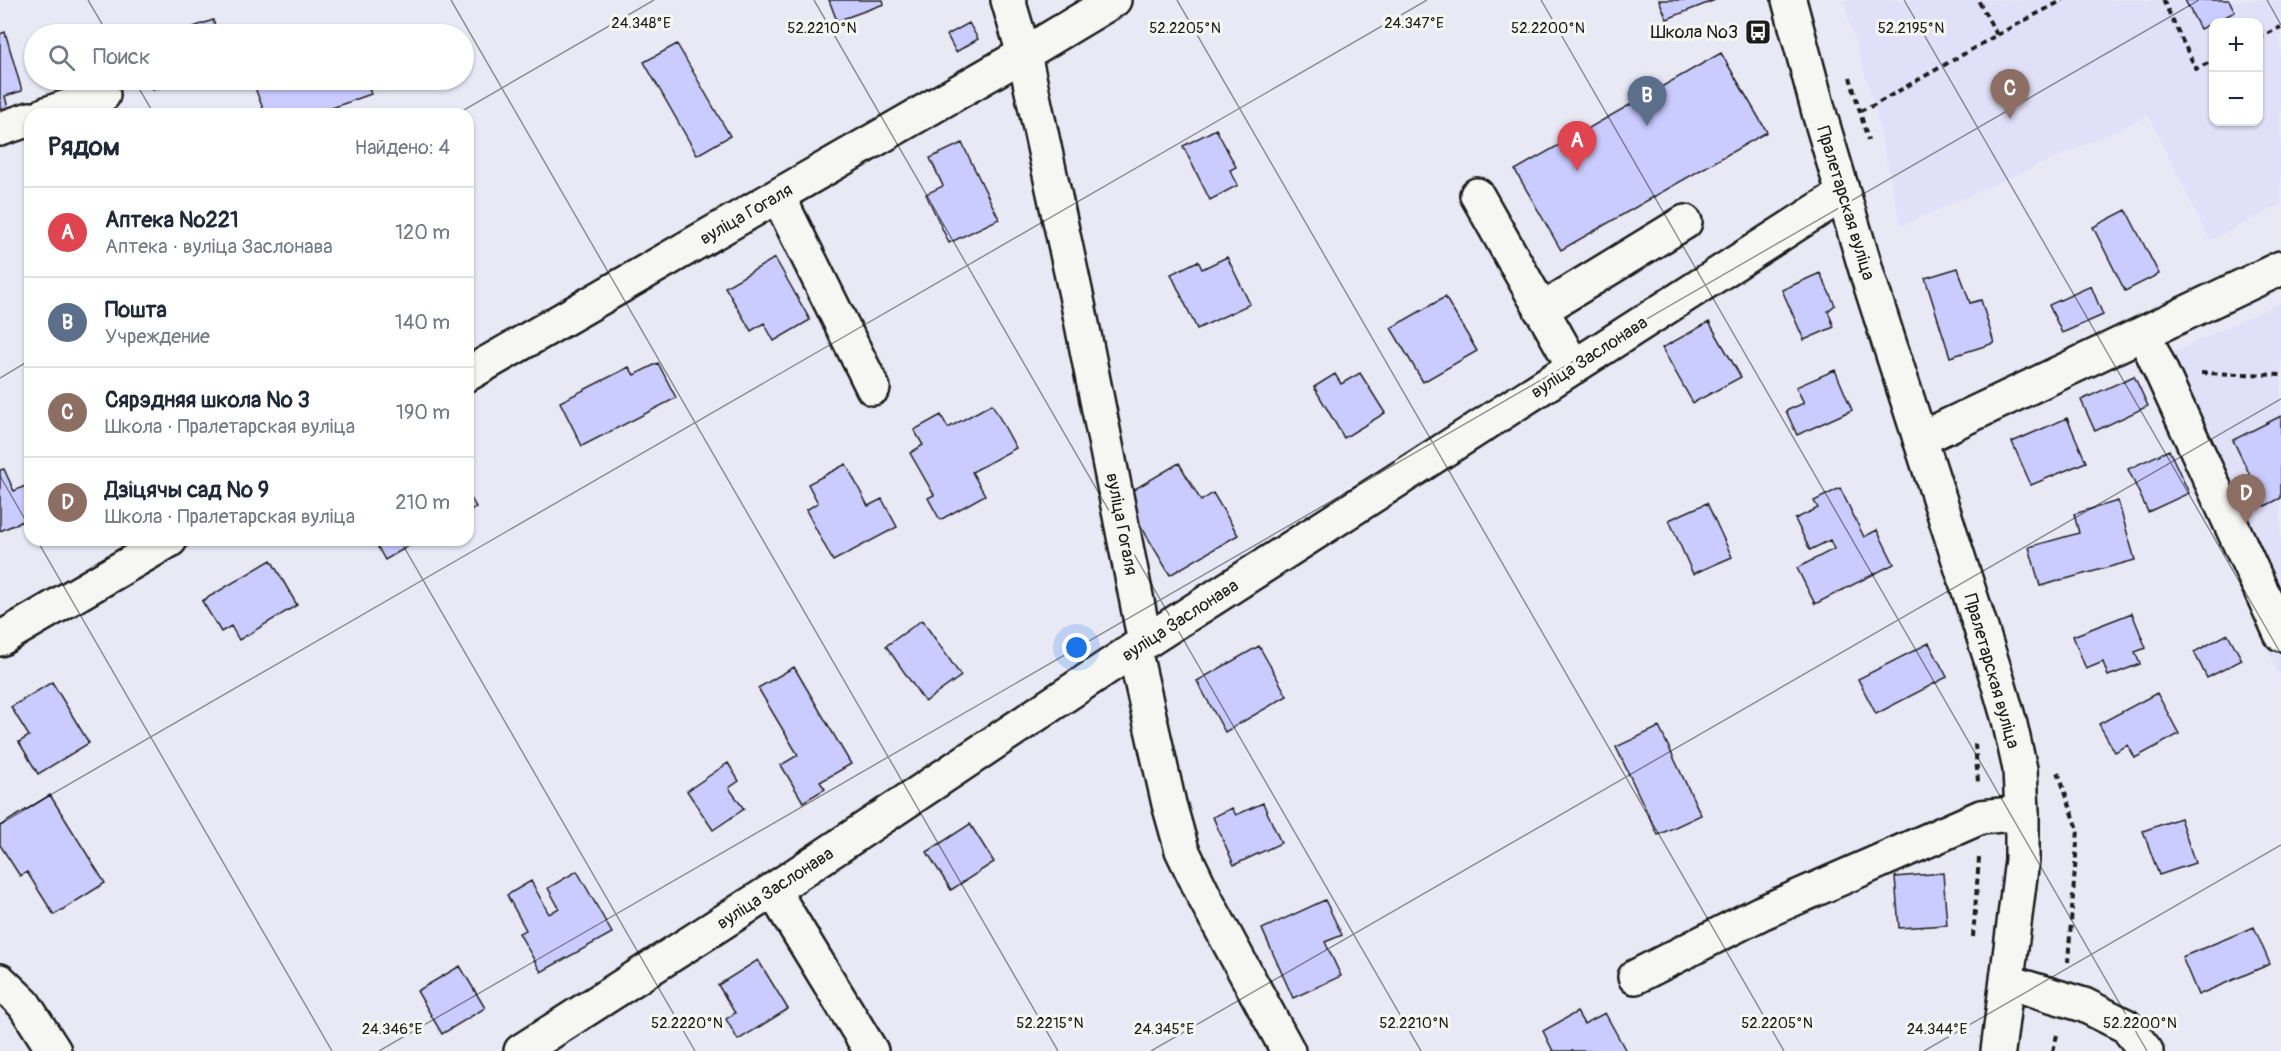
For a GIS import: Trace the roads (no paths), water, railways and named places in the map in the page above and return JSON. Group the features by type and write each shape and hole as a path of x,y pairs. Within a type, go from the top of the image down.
{"street":[{"name":"вуліца Гогаля","path":"1008,0 1024,54 1078,304 1169,804 1182,850 1207,902 1288,1051"},
{"name":"вуліца Гогаля","path":"474,371 1114,0"},
{"name":"Пралетарская вуліца","path":"1789,0 1843,194 2009,720 2019,769 2022,860 1998,1051"},
{"path":"64,108 103,95"},
{"path":"0,129 24,121"},
{"name":"вуліца Заслонава","path":"521,1051 773,890 1140,645 1843,194"},
{"path":"1477,195 1574,367"},
{"path":"778,196 873,388"},
{"path":"1541,310 1685,222"},
{"path":"1920,439 2281,268"},
{"path":"2144,334 2281,634"},
{"path":"0,639 160,546"},
{"path":"1635,977 1771,909 1981,817 2022,813"},
{"path":"773,890 871,1051"},
{"path":"0,981 24,1004 54,1051"},
{"path":"2008,982 2084,1005 2126,1026 2146,1051"}],"place":[{"name":"Школа №3","path":"1758,32"},
{"name":"Сярэдняя школа № 3","path":"2010,119"},
{"name":"Пошта","path":"1647,126"},
{"name":"Аптека №221","path":"1577,171"},
{"name":"Дзіцячы сад № 9","path":"2246,524"}]}
